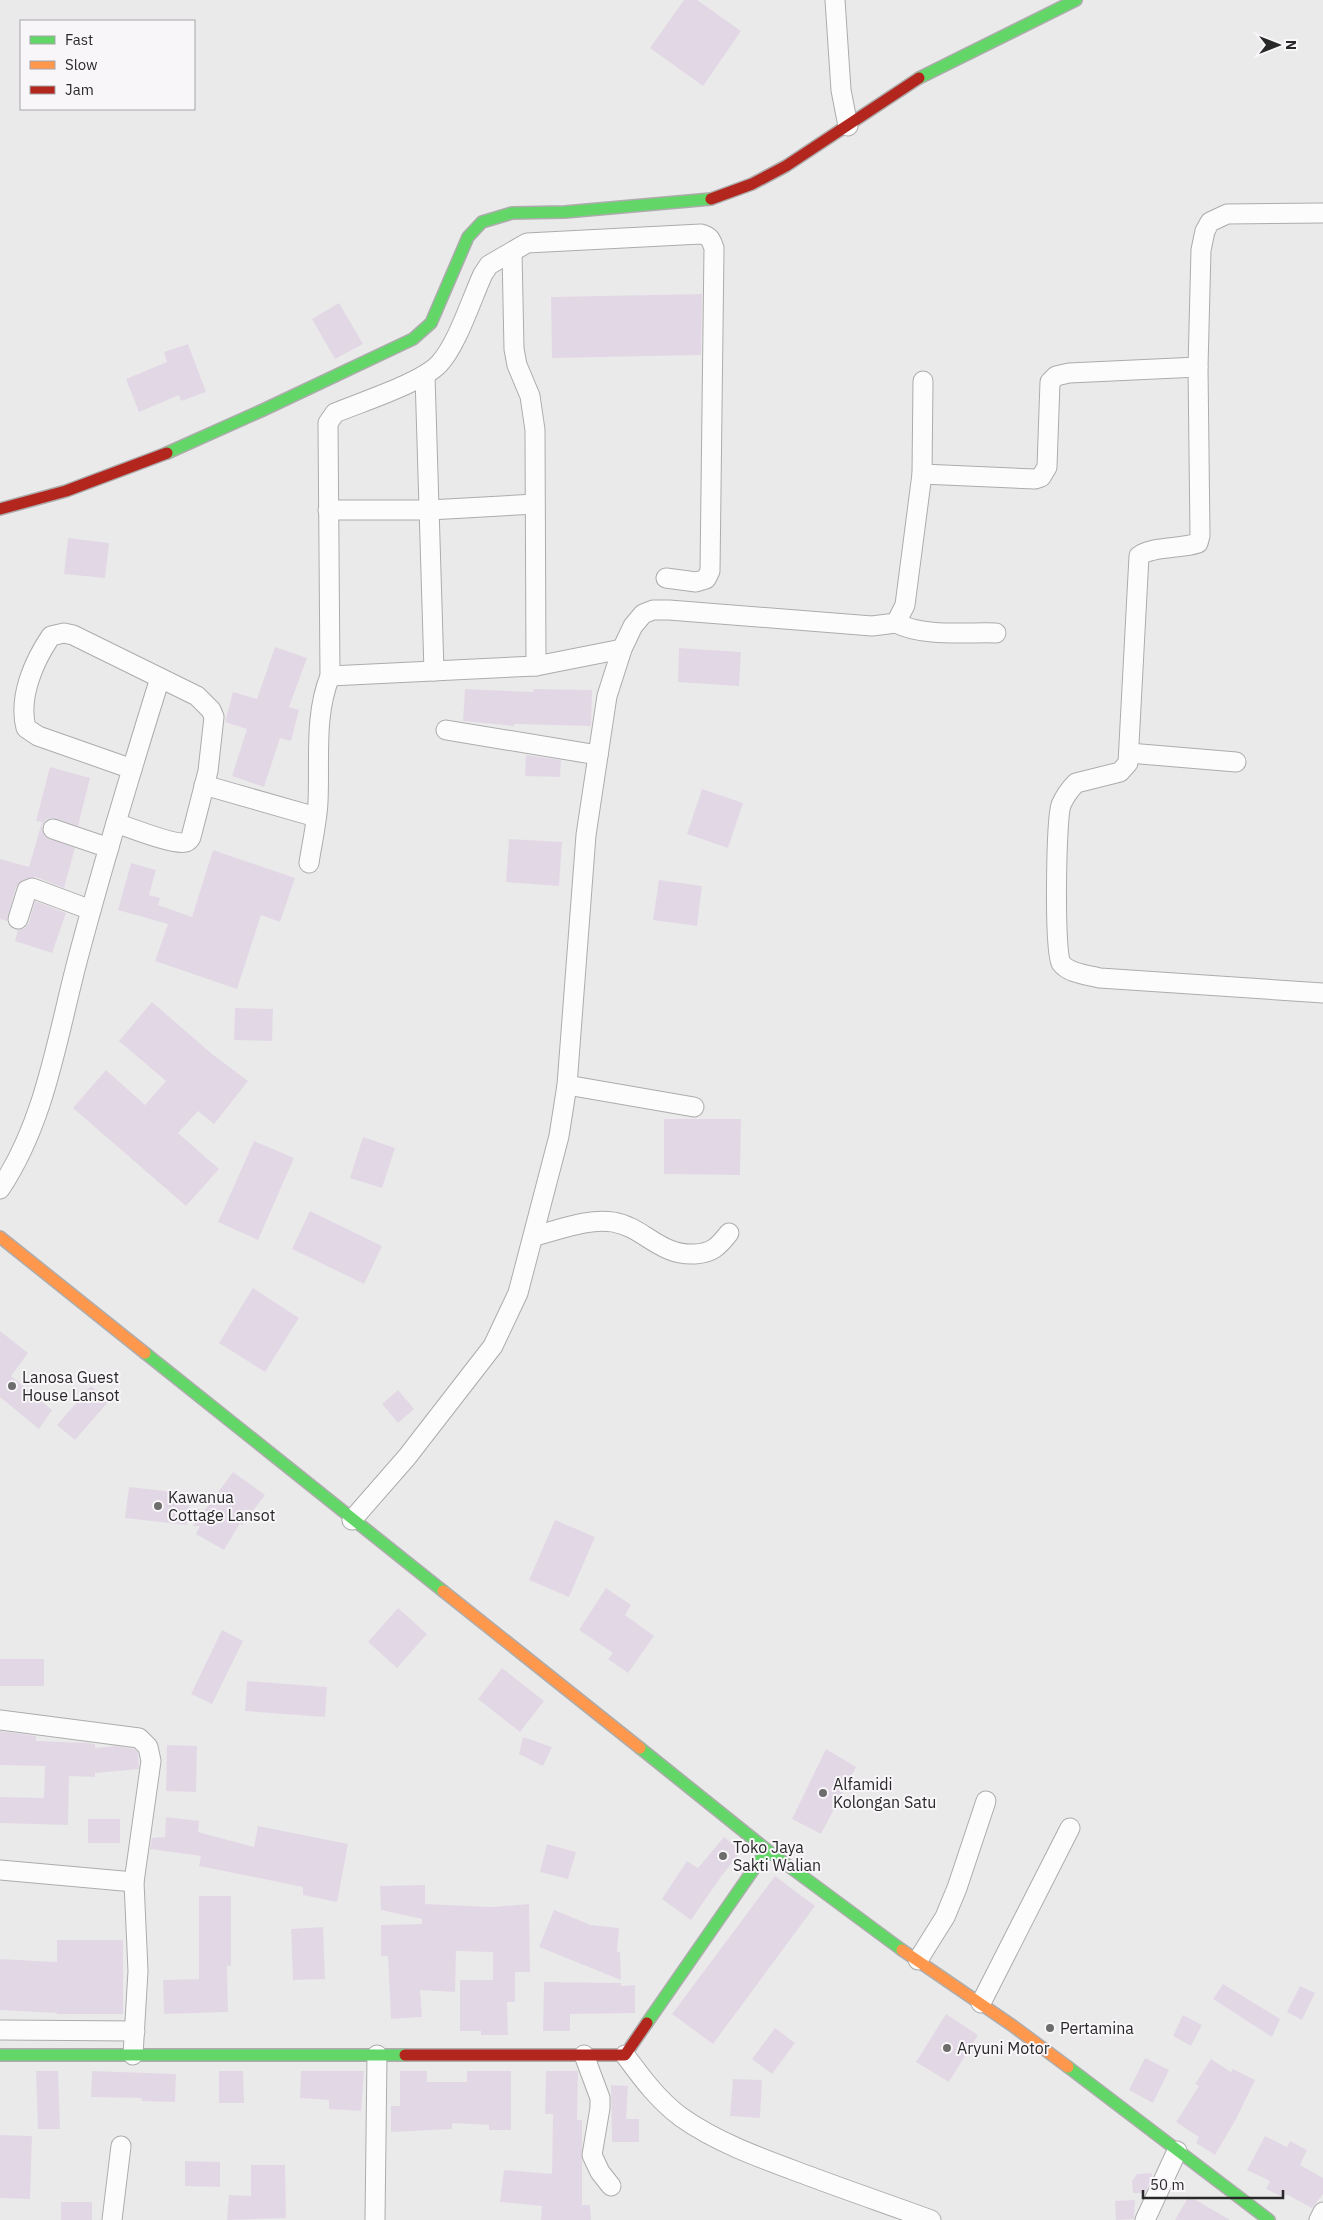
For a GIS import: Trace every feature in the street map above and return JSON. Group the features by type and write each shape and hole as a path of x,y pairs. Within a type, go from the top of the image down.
{"main road":[{"path":"0,509 24,504 120,473 230,427 413,339 431,323 468,237 482,222 512,213 566,212 714,199 752,184 786,166 927,73 1076,0"},
{"path":"0,1237 134,1342 352,1520 767,1850 875,1931 981,2003 1269,2220"},
{"path":"0,2055 625,2055 767,1850"}],"street":[{"path":"834,0 841,90 848,126"},
{"path":"1323,213 1227,214 1210,222 1205,231 1201,250 1198,367 1200,536 1198,543 1186,547 1147,552 1139,556 1128,763 1120,772 1076,783 1061,806 1056,911 1057,945 1060,963 1073,971 1100,978 1323,993"},
{"path":"309,863 318,802 320,716 323,693 330,676 328,423 330,417 335,413 425,376 439,364 451,346 483,274 489,265 527,243 549,240 701,234 708,235 711,240 714,248 710,571 706,579 696,582 666,578"},
{"path":"512,252 516,365 530,396 535,430 536,666"},
{"path":"922,474 1034,479 1041,477 1047,466 1050,382 1056,376 1070,373 1198,367"},
{"path":"425,376 434,671"},
{"path":"896,623 905,605 922,474 923,381"},
{"path":"328,510 429,510 535,504"},
{"path":"352,1520 413,1450 493,1346 518,1293 559,1136 567,1085 586,835 607,696 622,649 633,626 643,614 653,610 670,610 872,626 896,623 906,628 922,631 996,633"},
{"path":"116,823 173,841 184,843 192,837 204,785 214,717 211,710 197,696 72,635 64,633 52,636 31,674 25,715 26,728 31,733 132,768"},
{"path":"330,676 536,666 622,649"},
{"path":"0,1189 14,1168 44,1097 59,1031 91,910 160,678"},
{"path":"446,730 598,755"},
{"path":"1129,753 1236,762"},
{"path":"204,785 316,817"},
{"path":"53,829 109,848"},
{"path":"18,919 27,890 32,888 91,910"},
{"path":"567,1085 694,1107"},
{"path":"534,1236 598,1221 615,1222 632,1229 674,1253 691,1254 707,1253 718,1248 729,1233"},
{"path":"0,1720 139,1738 148,1747 151,1761 134,1882 138,1971 133,2056"},
{"path":"918,1960 945,1917 986,1801"},
{"path":"981,2003 1070,1828"},
{"path":"0,1870 134,1882"},
{"path":"0,2030 135,2031"},
{"path":"625,2055 644,2082 664,2102 682,2117 704,2131 763,2159 930,2220"},
{"path":"375,2220 377,2056"},
{"path":"584,2056 600,2098 592,2155 600,2172 611,2186"},
{"path":"112,2220 122,2146"},
{"path":"1145,2220 1177,2150"},
{"path":"1319,2220 1323,2212"}],"building":[{"path":"684,0 697,0 741,31 703,86 650,48"},
{"path":"702,294 701,355 552,358 551,297"},
{"path":"339,303 363,344 335,359 312,319"},
{"path":"188,344 206,392 181,401 179,395 139,412 126,379 167,362 164,352"},
{"path":"68,538 109,543 105,578 64,574"},
{"path":"275,647 307,658 289,707 299,710 291,741 280,738 264,787 232,776 247,729 225,722 233,692 257,699"},
{"path":"679,648 741,652 739,686 678,682"},
{"path":"465,689 533,692 534,689 592,690 591,726 514,724 514,726 463,721"},
{"path":"526,755 561,760 560,777 525,776"},
{"path":"50,767 90,778 78,826 51,818 46,820 42,826 45,837 75,848 64,888 36,877 23,880 16,887 7,921 0,919 0,859 29,867 42,822 36,821"},
{"path":"702,789 743,803 728,848 687,834"},
{"path":"509,839 562,842 559,886 506,882"},
{"path":"213,850 295,878 280,922 261,915 237,989 155,961 168,924 118,910 131,863 156,870 149,895 160,898 158,905 192,917"},
{"path":"659,880 702,886 697,926 653,920"},
{"path":"35,901 66,913 52,953 15,941 18,930 25,928 29,923"},
{"path":"152,1002 212,1054 248,1081 214,1124 198,1111 178,1133 219,1169 186,1206 73,1108 106,1070 145,1105 166,1081 119,1041"},
{"path":"235,1008 273,1009 272,1041 234,1040"},
{"path":"664,1119 741,1119 740,1175 664,1174"},
{"path":"363,1137 395,1148 382,1188 350,1178"},
{"path":"254,1141 294,1158 258,1240 218,1222"},
{"path":"310,1211 382,1246 364,1284 292,1249"},
{"path":"253,1288 299,1318 265,1372 219,1343"},
{"name":"Lanosa Guest House Lansot","path":"0,1331 28,1353 11,1376 52,1410 39,1429 0,1397"},
{"path":"91,1386 108,1402 75,1440 57,1425"},
{"path":"398,1390 414,1409 398,1423 382,1404"},
{"path":"233,1472 265,1495 242,1525 240,1523 224,1550 196,1534 200,1526 193,1526"},
{"name":"Kawanua Cottage Lansot","path":"129,1487 191,1494 187,1525 125,1518"},
{"path":"555,1520 595,1537 569,1597 529,1580"},
{"path":"606,1588 631,1605 625,1615 654,1636 628,1673 608,1659 613,1653 579,1630"},
{"path":"398,1608 427,1634 397,1668 368,1642"},
{"path":"222,1630 243,1641 212,1704 191,1694"},
{"path":"0,1659 44,1659 44,1686 0,1686"},
{"path":"502,1668 544,1701 520,1732 478,1699"},
{"path":"247,1681 327,1687 325,1717 245,1711"},
{"path":"0,1731 36,1736 36,1741 88,1743 95,1744 95,1748 116,1746 134,1749 138,1753 139,1769 95,1773 95,1777 69,1776 68,1825 0,1823 0,1797 44,1798 45,1766 0,1765"},
{"path":"523,1737 552,1747 543,1766 519,1754"},
{"path":"167,1745 197,1746 196,1792 166,1791"},
{"name":"Alfamidi Kolongan Satu","path":"826,1749 856,1767 821,1834 792,1819"},
{"path":"166,1817 199,1821 198,1832 254,1847 258,1826 348,1844 337,1902 303,1895 303,1887 199,1866 201,1856 150,1849 152,1838 165,1837"},
{"path":"88,1819 120,1819 120,1843 88,1843"},
{"path":"724,1837 741,1851 691,1920 662,1899 687,1861 698,1868"},
{"path":"547,1844 576,1852 568,1879 540,1872"},
{"path":"775,1876 815,1906 713,2044 672,2014"},
{"path":"425,1885 425,1904 491,1907 529,1904 530,1972 515,1972 515,2002 507,2002 508,2035 481,2035 481,2031 460,2031 460,1980 493,1980 493,1952 456,1951 455,1992 420,1990 422,2017 391,2019 388,1956 381,1956 381,1925 422,1924 422,1919 381,1910 380,1886"},
{"path":"199,1896 231,1896 231,1966 227,1966 228,2012 164,2014 163,1980 199,1979"},
{"path":"554,1910 591,1925 619,1928 617,1952 620,1952 621,1980 539,1947"},
{"path":"323,1927 325,1979 293,1980 291,1929"},
{"path":"57,1940 123,1940 123,2014 57,2014 0,2010 0,1959 57,1962"},
{"path":"544,1982 621,1983 621,1986 635,1985 635,2013 570,2014 570,2031 543,2031"},
{"path":"1223,1984 1280,2019 1272,2037 1213,1999"},
{"path":"1300,1986 1315,1993 1302,2020 1287,2012"},
{"name":"Aryuni Motor","path":"946,2014 978,2035 949,2082 916,2062"},
{"path":"1183,2015 1202,2025 1191,2046 1173,2036"},
{"path":"775,2028 795,2043 772,2074 752,2059"},
{"path":"1145,2058 1169,2070 1153,2103 1129,2090"},
{"path":"1211,2059 1231,2072 1233,2069 1255,2080 1236,2119 1215,2155 1196,2143 1199,2137 1176,2122 1199,2086 1195,2084"},
{"path":"36,2071 58,2071 60,2129 38,2129"},
{"path":"92,2071 176,2074 175,2102 142,2101 142,2098 91,2097"},
{"path":"219,2071 243,2071 244,2103 219,2103"},
{"path":"301,2071 364,2071 361,2111 329,2109 329,2100 300,2098"},
{"path":"400,2071 427,2071 427,2082 467,2082 467,2071 511,2071 511,2130 489,2130 489,2125 452,2123 452,2129 391,2132 391,2106 400,2106"},
{"path":"546,2071 578,2071 577,2120 582,2120 582,2205 590,2205 591,2220 541,2220 542,2206 500,2202 504,2170 552,2174 553,2114 545,2114"},
{"path":"733,2079 762,2080 760,2118 730,2116"},
{"path":"611,2085 628,2086 626,2119 639,2119 639,2142 612,2142"},
{"path":"0,2135 32,2136 30,2199 0,2198"},
{"path":"1265,2136 1287,2147 1290,2141 1307,2150 1300,2165 1323,2178 1323,2194 1312,2208 1286,2194 1284,2198 1266,2189 1270,2181 1247,2170"},
{"path":"185,2161 220,2162 220,2187 185,2186"},
{"path":"251,2165 285,2165 286,2218 227,2220 229,2195 251,2196"},
{"path":"1152,2173 1145,2193 1133,2193 1132,2181 1137,2174"},
{"path":"1189,2196 1230,2220 1175,2220"},
{"path":"1135,2200 1134,2219 1116,2220 1115,2201"},
{"path":"61,2202 92,2202 92,2220 61,2220"}],"traffic: fast":[{"path":"919,78 1076,0"},
{"path":"167,453 413,339 431,323 468,237 482,222 512,213 565,212 711,199"},
{"path":"145,1353 443,1591"},
{"path":"640,1748 767,1850 902,1950"},
{"path":"647,2023 767,1850"},
{"path":"0,2055 405,2055"},
{"path":"1068,2067 1269,2220"}],"traffic: slow":[{"path":"0,1237 145,1353"},
{"path":"443,1591 640,1748"},
{"path":"902,1950 1013,2026 1068,2067"}],"traffic: jam":[{"path":"711,199 752,184 786,166 919,78"},
{"path":"0,509 66,491 167,453"},
{"path":"405,2055 625,2055 647,2023"}],"place":[{"name":"Lanosa Guest House Lansot","path":"12,1386"},
{"name":"Kawanua Cottage Lansot","path":"158,1506"},
{"name":"Alfamidi Kolongan Satu","path":"823,1793"},
{"name":"Toko Jaya Sakti Walian","path":"723,1856"},
{"name":"Pertamina","path":"1050,2028"},
{"name":"Aryuni Motor","path":"947,2048"}]}
